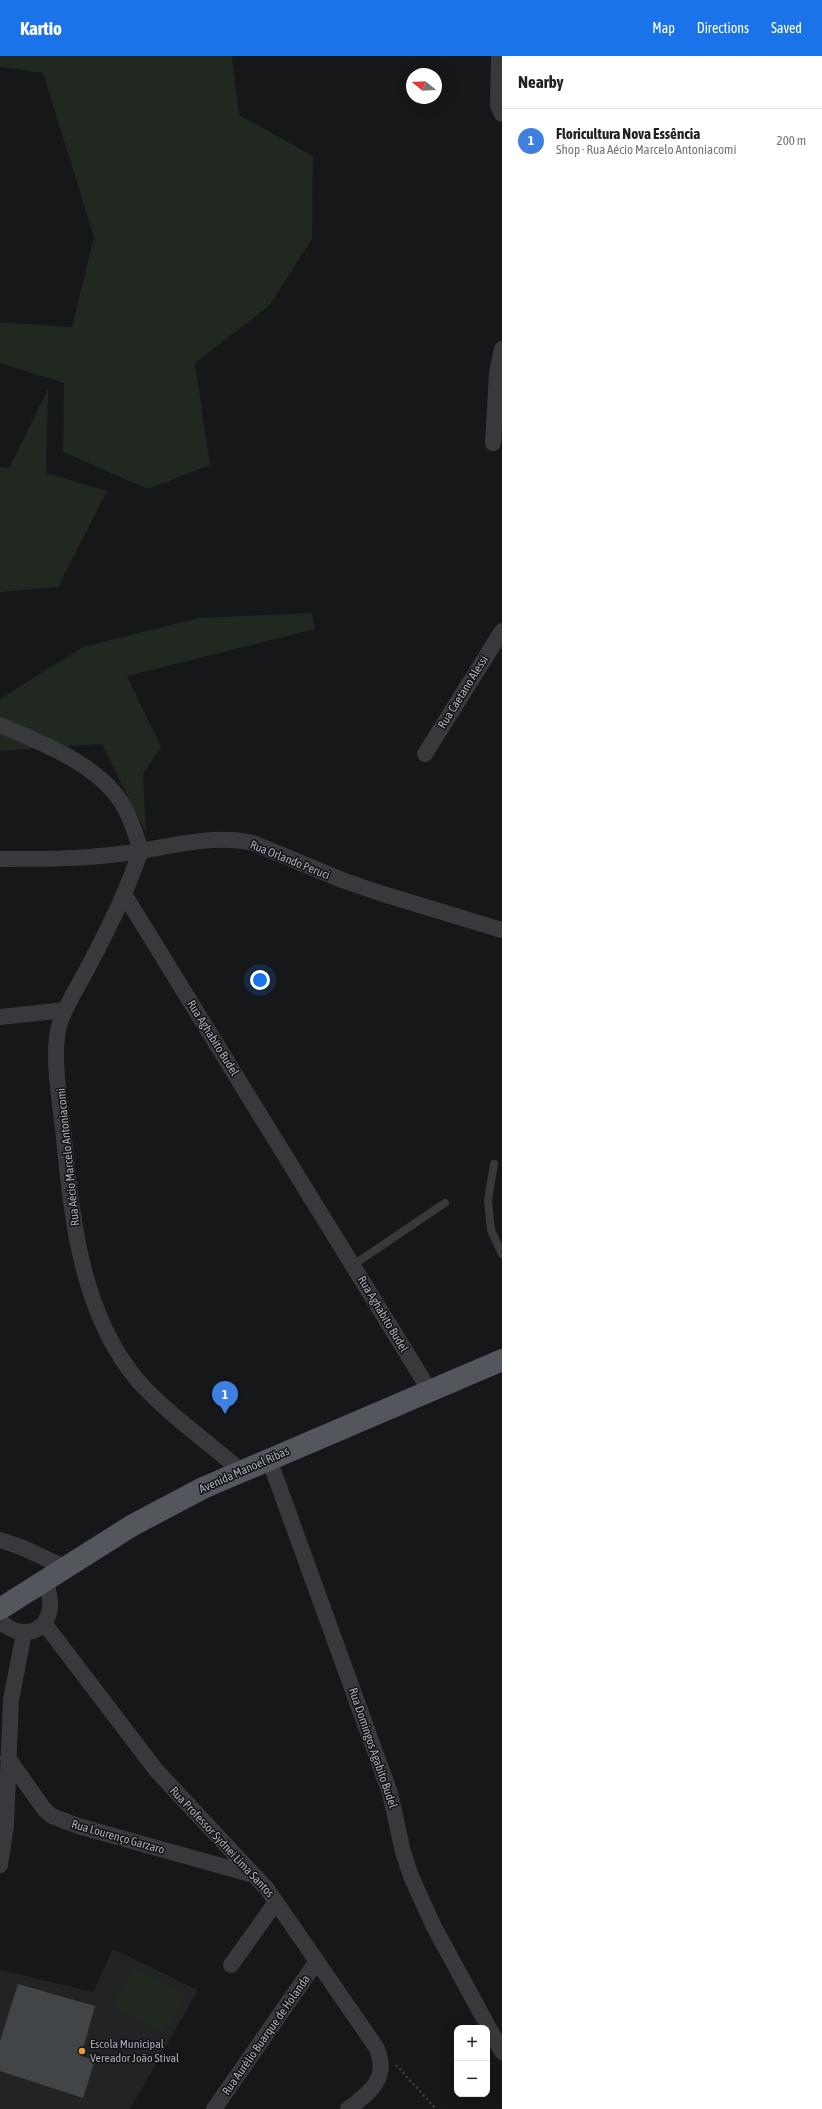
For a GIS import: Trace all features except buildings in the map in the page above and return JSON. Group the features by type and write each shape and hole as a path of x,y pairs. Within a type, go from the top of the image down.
{"main road":[{"name":"Avenida Manoel Ribas","path":"0,1609 64,1567 168,1505 241,1470 502,1360"}],"street":[{"path":"499,56 498,104 502,114"},
{"path":"493,443 497,373 502,349"},
{"name":"Rua Caetano Alessi","path":"425,754 502,631"},
{"path":"0,725 61,754 97,777 122,803 141,851 124,894"},
{"name":"Rua Orlando Peruci","path":"0,860 85,857 141,851 197,842 237,840 253,843 342,880 380,893 502,930"},
{"name":"Rua Aécio Marcelo Antoniacomi","path":"124,894 103,940 65,1010 56,1037 56,1053 69,1188 84,1271 97,1308 114,1346 139,1381 153,1396 241,1470"},
{"name":"Rua Aghabito Budel","path":"124,894 430,1391"},
{"path":"0,1017 65,1010"},
{"name":"Rua Domingos Agabito Budel","path":"269,1459 390,1793 403,1852 420,1899 502,2052"},
{"path":"0,1540 21,1547 64,1567"},
{"path":"0,1621 9,1629 24,1633 37,1629 44,1623 48,1616 50,1600 44,1580"},
{"name":"Rua Professor Sydnei Lima Santos","path":"44,1623 147,1760 174,1791 256,1876 318,1961 380,2055"},
{"path":"0,1865 6,1825 11,1700 24,1633"},
{"name":"Rua Lourenço Garzaro","path":"8,1758 37,1801 52,1816 78,1826 256,1876"},
{"path":"231,1965 276,1902"},
{"name":"Rua Aurélio Buarque de Holanda","path":"214,2109 318,1961"},
{"path":"348,2109 370,2091 381,2072 380,2055"}],"lane":[{"path":"494,1164 488,1200 490,1223 491,1230 502,1254"},
{"path":"353,1265 445,1203"}],"path":[{"path":"380,2055 399,2067 436,2109"}],"shaded area":[{"path":"0,56 232,56 239,115 313,156 312,239 269,306 195,363 210,465 148,489 63,452 64,383 0,363 0,322 72,327 94,237 43,73 0,67"},
{"path":"48,389 46,473 107,491 58,587 0,592 0,467 9,468"},
{"path":"312,613 315,629 127,676 161,747 143,774 146,833 102,744 0,751 0,699 83,647 199,618"},
{"name":"Escola Municipal Vereador João Stival","path":"113,1949 198,1990 130,2109 0,2109 0,1970 93,1992"},
{"path":"134,1967 187,1995 163,2033 112,2007"}],"place":[{"name":"Floricultura Nova Essência","path":"225,1414"},
{"name":"Escola Municipal Vereador João Stival","path":"82,2051"}]}
